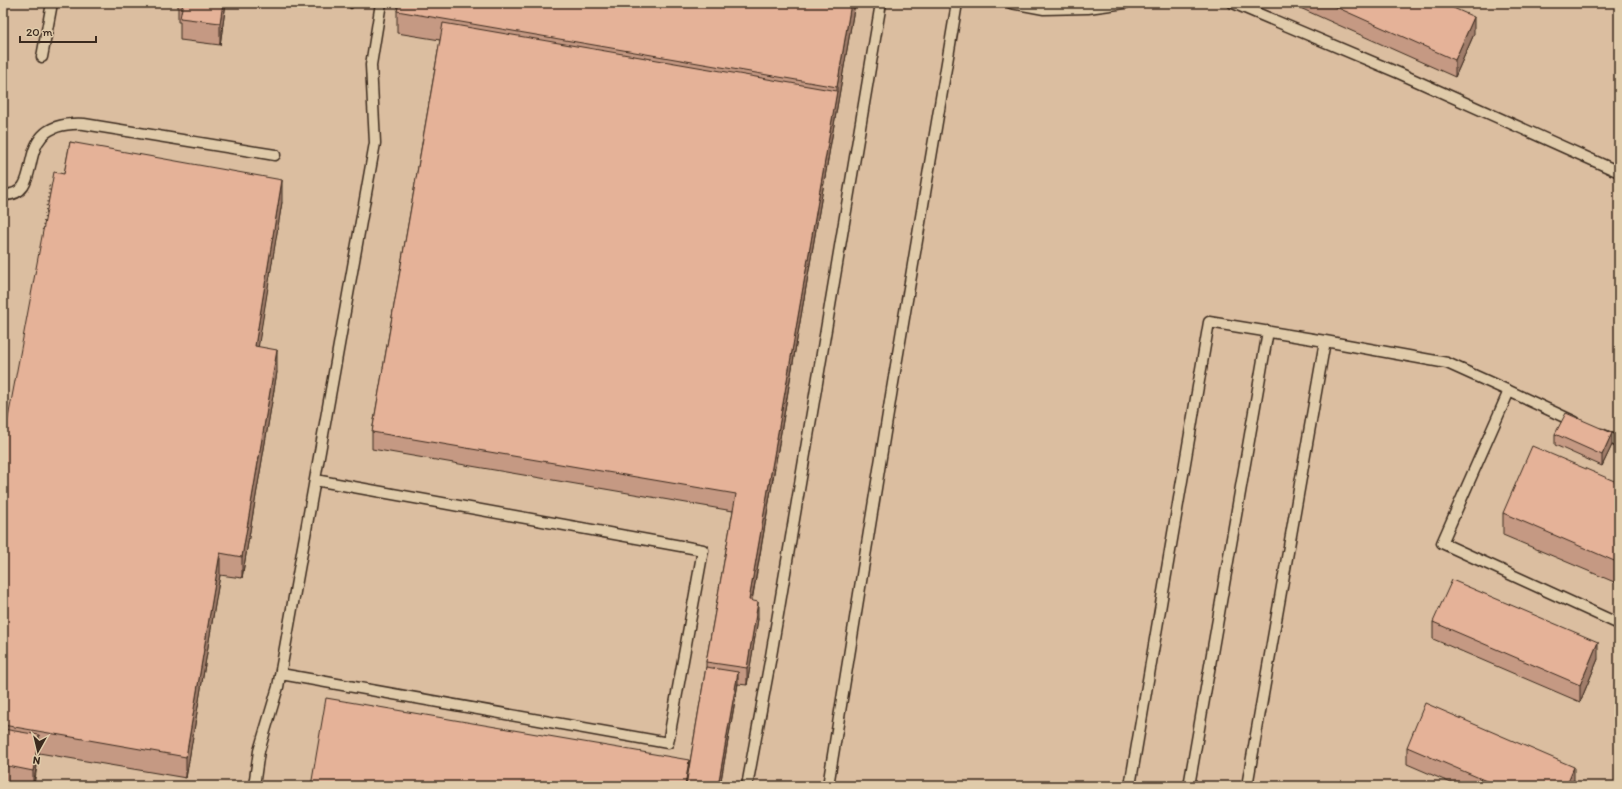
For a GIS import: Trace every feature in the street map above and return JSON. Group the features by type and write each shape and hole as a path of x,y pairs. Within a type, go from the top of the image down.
{"lane":[{"path":"42,57 52,3"},
{"path":"254,786 259,751 278,687 375,143 371,65 381,3"},
{"path":"747,786 771,656 881,3"},
{"path":"828,786 891,396 957,3"},
{"path":"1011,3 1051,9 1088,8 1125,3"},
{"path":"1233,3 1394,71 1619,172"},
{"path":"3,194 17,192 24,186 28,178 35,146 43,134 50,129 65,124 84,124 275,155"},
{"path":"1130,786 1209,322 1448,363 1619,442"},
{"path":"1189,786 1268,331"},
{"path":"1247,786 1325,341"},
{"path":"1509,391 1442,543 1619,624"},
{"path":"280,674 668,743 702,550 315,480"}],"path":[{"path":"3,160 8,161"},
{"path":"43,230 50,187 47,185"}],"shaded area":[{"path":"3,3 1619,3 1619,786 3,786"}],"building":[{"path":"183,3 223,3 220,23 180,18"},
{"path":"399,3 851,3 837,87 397,11"},
{"path":"1327,3 1442,3 1474,17 1455,60"},
{"path":"443,23 837,91 749,600 758,602 747,668 706,662 736,494 372,432"},
{"path":"70,142 282,180 255,346 277,350 242,557 220,553 186,757 3,725 3,445 54,172 64,174"},
{"path":"1566,413 1612,433 1602,455 1555,434"},
{"path":"1532,446 1619,483 1619,563 1503,513"},
{"path":"1452,580 1598,642 1580,685 1433,622"},
{"path":"706,667 738,672 718,786 686,786"},
{"path":"326,698 689,760 685,786 311,786"},
{"path":"1425,703 1574,767 1566,786 1498,786 1407,747"},
{"path":"3,729 39,735 33,771 3,765"}],"railway":[{"path":"351,7 352,3"}]}
